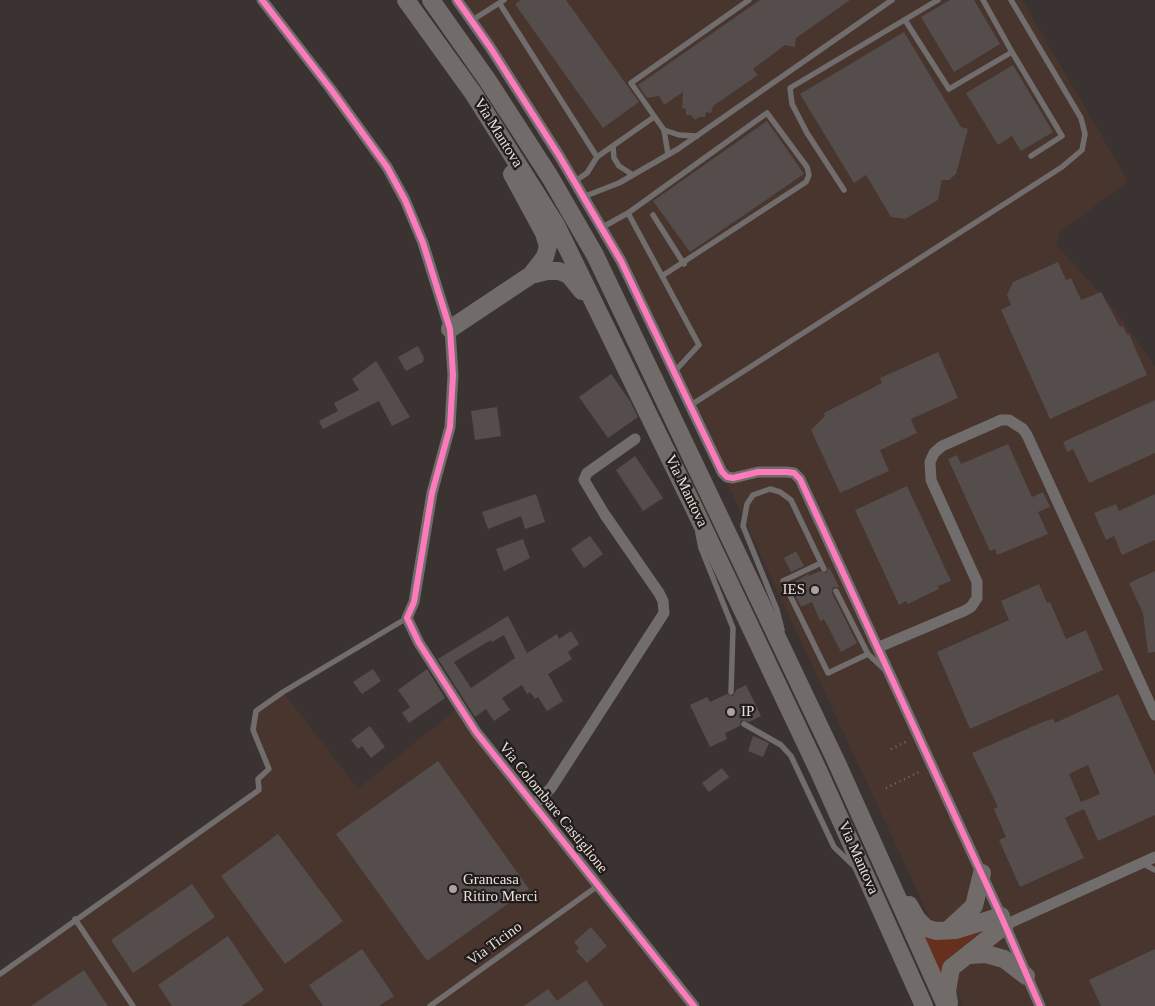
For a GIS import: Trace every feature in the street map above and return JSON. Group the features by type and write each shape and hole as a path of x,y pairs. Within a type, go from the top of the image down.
{"highway":[{"name":"Via Mantova","path":"406,0 473,93 556,225 820,772 924,1006"},
{"name":"Via Mantova","path":"431,0 488,81 550,177 595,255 836,761 881,865 948,1006"},
{"path":"492,122 515,181 544,233 548,246 546,257 532,275"},
{"path":"450,329 532,275 547,271 559,271 569,275 599,315"},
{"path":"881,865 893,874 917,919 926,928 936,931 948,931 1003,920"},
{"path":"948,931 974,906 982,873"},
{"path":"970,955 1003,920"},
{"path":"948,1006 947,991 951,968 959,960 970,955 986,954 1004,959 1026,976"}],"street":[{"path":"262,0 325,80 387,167 423,243 450,329 453,375 450,427 432,493 414,602 407,618"},
{"path":"456,0 574,182 620,261 675,371 722,472 727,477 774,471 794,474 800,479 982,873 1040,1006"},
{"path":"878,647 964,611 971,607 977,598 977,582 930,480 930,462 934,453 942,446 1001,420 1009,420 1023,429 1027,436 1155,715"},
{"path":"534,804 551,788 664,613 663,601 659,594 605,515 584,480 587,473 635,440"},
{"name":"Via Colombare Castiglione","path":"407,618 419,643 458,708 694,1006"},
{"path":"1003,920 1155,856"}],"lane":[{"path":"668,154 664,130 630,83 749,0"},
{"path":"583,197 619,183 697,136 892,0"},
{"path":"844,190 807,133 792,104 790,88 938,0"},
{"path":"983,0 1062,136 1031,156"},
{"path":"691,405 1054,172 1082,150 1085,134 1081,118 1011,0"},
{"path":"471,21 502,2 597,157"},
{"path":"906,20 949,88 1012,52"},
{"path":"601,228 628,212 767,113 807,167 810,176 806,182 684,264 662,276"},
{"path":"574,182 587,173 597,157 654,117"},
{"path":"664,130 679,135 697,136"},
{"path":"613,146 614,158 619,166 633,175"},
{"path":"628,212 699,345 675,371"},
{"path":"653,215 684,264"},
{"path":"793,671 777,610 743,526 747,504 753,495 770,489 780,492 790,500 823,566 783,581 828,673 868,654"},
{"path":"694,508 701,548 733,628 731,692"},
{"path":"836,591 868,654 889,673"},
{"path":"0,974 259,790 258,779 269,769 253,730 256,711 283,692 407,618"},
{"path":"744,724 781,745 792,756 834,848 867,879"},
{"path":"1142,863 1155,870"},
{"name":"Via Ticino","path":"430,1006 599,885"},
{"path":"76,919 133,1006"}],"path":[{"path":"891,749 918,737"},
{"path":"886,788 932,766"}],"shaded area":[{"path":"457,0 1022,0 1128,181 1059,233 1056,245 1115,310 1155,367 1155,1006 963,1006 949,976 936,931 722,472 621,261"},
{"path":"283,692 358,789 458,708 694,1006 0,1006 0,974 259,791 258,779 269,769 253,730 256,711"},
{"path":"986,928 949,957 939,976 919,931"}],"building":[{"path":"521,0 566,0 639,102 603,128 515,4"},
{"path":"760,0 850,0 796,38 795,47 785,45 753,69 758,75 713,106 711,113 706,112 705,117 699,117 695,120 691,115 686,115 686,109 682,108 683,92 664,105 659,96 647,98 638,85"},
{"path":"950,0 974,0 1000,44 954,72 921,17"},
{"path":"904,32 961,127 968,129 956,174 949,180 942,180 938,200 905,219 891,217 866,175 854,183 800,94"},
{"path":"1013,65 1053,132 1021,151 1012,136 998,145 966,93"},
{"path":"767,121 804,174 690,252 653,201"},
{"path":"1058,262 1066,280 1071,278 1081,300 1101,292 1120,327 1123,326 1127,335 1129,334 1147,375 1050,419 1001,310 1011,305 1007,295 1013,282"},
{"path":"418,346 424,358 423,362 406,371 398,357"},
{"path":"938,352 958,398 911,419 917,433 880,450 889,471 840,493 811,430 825,416 824,413 882,383 880,378"},
{"path":"376,361 410,417 392,426 379,401 323,429 319,421 338,411 334,403 359,390 352,379"},
{"path":"611,374 630,401 638,417 608,438 579,397"},
{"path":"1155,400 1155,453 1089,483 1073,449 1067,452 1063,442"},
{"path":"497,407 501,436 475,440 471,411"},
{"path":"1008,444 1032,497 1043,492 1050,507 1038,512 1048,534 997,555 995,549 990,551 948,459 957,455 961,464"},
{"path":"635,456 663,498 643,511 616,470"},
{"path":"907,486 951,581 938,586 939,589 908,604 906,601 899,605 855,510"},
{"path":"536,494 545,522 525,529 521,516 488,529 482,512"},
{"path":"1155,494 1155,540 1122,555 1114,536 1106,540 1094,513 1116,504 1119,511"},
{"path":"590,536 603,554 584,568 571,549"},
{"path":"523,539 530,558 504,571 496,549"},
{"path":"796,551 804,566 791,572 784,558"},
{"path":"829,567 839,587 833,587 832,593 857,643 841,652 824,619 820,621 812,602 801,607 790,585 808,574 809,576 820,571 826,573"},
{"path":"1155,571 1155,652 1148,653 1143,613 1129,583"},
{"path":"1039,584 1047,603 1050,602 1066,639 1086,630 1103,670 970,729 937,652 1009,620 1001,601"},
{"path":"508,616 527,653 557,634 559,639 571,631 579,644 568,652 572,659 548,674 563,701 547,711 538,697 535,699 530,692 527,694 522,685 502,698 510,710 494,721 486,709 475,717 438,659","holes":["504,635 515,658 471,688 454,662 491,640 492,642"]},
{"path":"373,669 381,681 362,694 353,682"},
{"path":"427,669 445,698 409,723 402,713 410,707 398,690"},
{"path":"746,685 761,716 749,722 741,720 740,726 725,733 727,739 710,747 690,705 707,697 710,702 727,694 733,696 736,690"},
{"path":"1118,694 1155,775 1155,815 1098,841 1084,809 1065,818 1084,858 1020,887 999,840 1006,837 994,809 998,807 972,753 1045,721 1053,719 1055,723","holes":["1088,765 1100,794 1081,802 1069,774"]},
{"path":"370,726 385,747 371,758 362,746 358,749 351,740"},
{"path":"753,736 769,743 763,757 748,751"},
{"path":"438,761 529,889 427,961 336,834"},
{"path":"722,768 729,777 709,792 702,783"},
{"path":"278,834 343,921 285,964 221,876"},
{"path":"192,884 215,917 133,973 111,940"},
{"path":"591,927 607,946 587,963 576,951 579,948 574,942"},
{"path":"228,936 264,990 242,1006 172,1006 158,985"},
{"path":"362,949 394,996 379,1006 323,1006 309,985"},
{"path":"1155,949 1155,1006 1101,1006 1089,980"},
{"path":"84,970 108,1006 31,1006 53,991"},
{"path":"586,980 604,1006 524,1006 548,989 557,1001"}],"cycle path":[{"path":"262,0 330,88 387,167 405,200 423,243 450,329 453,375 450,427 432,493 414,602 407,618 419,643 476,732 694,1006"},
{"path":"457,0 490,47 560,157 621,261 722,472 727,477 733,478 758,472 787,472 794,473 800,479 1001,916 1040,1006"}],"place":[{"name":"IES","path":"815,590"},
{"name":"IP","path":"731,712"},
{"name":"Grancasa Ritiro Merci","path":"453,889"}]}
